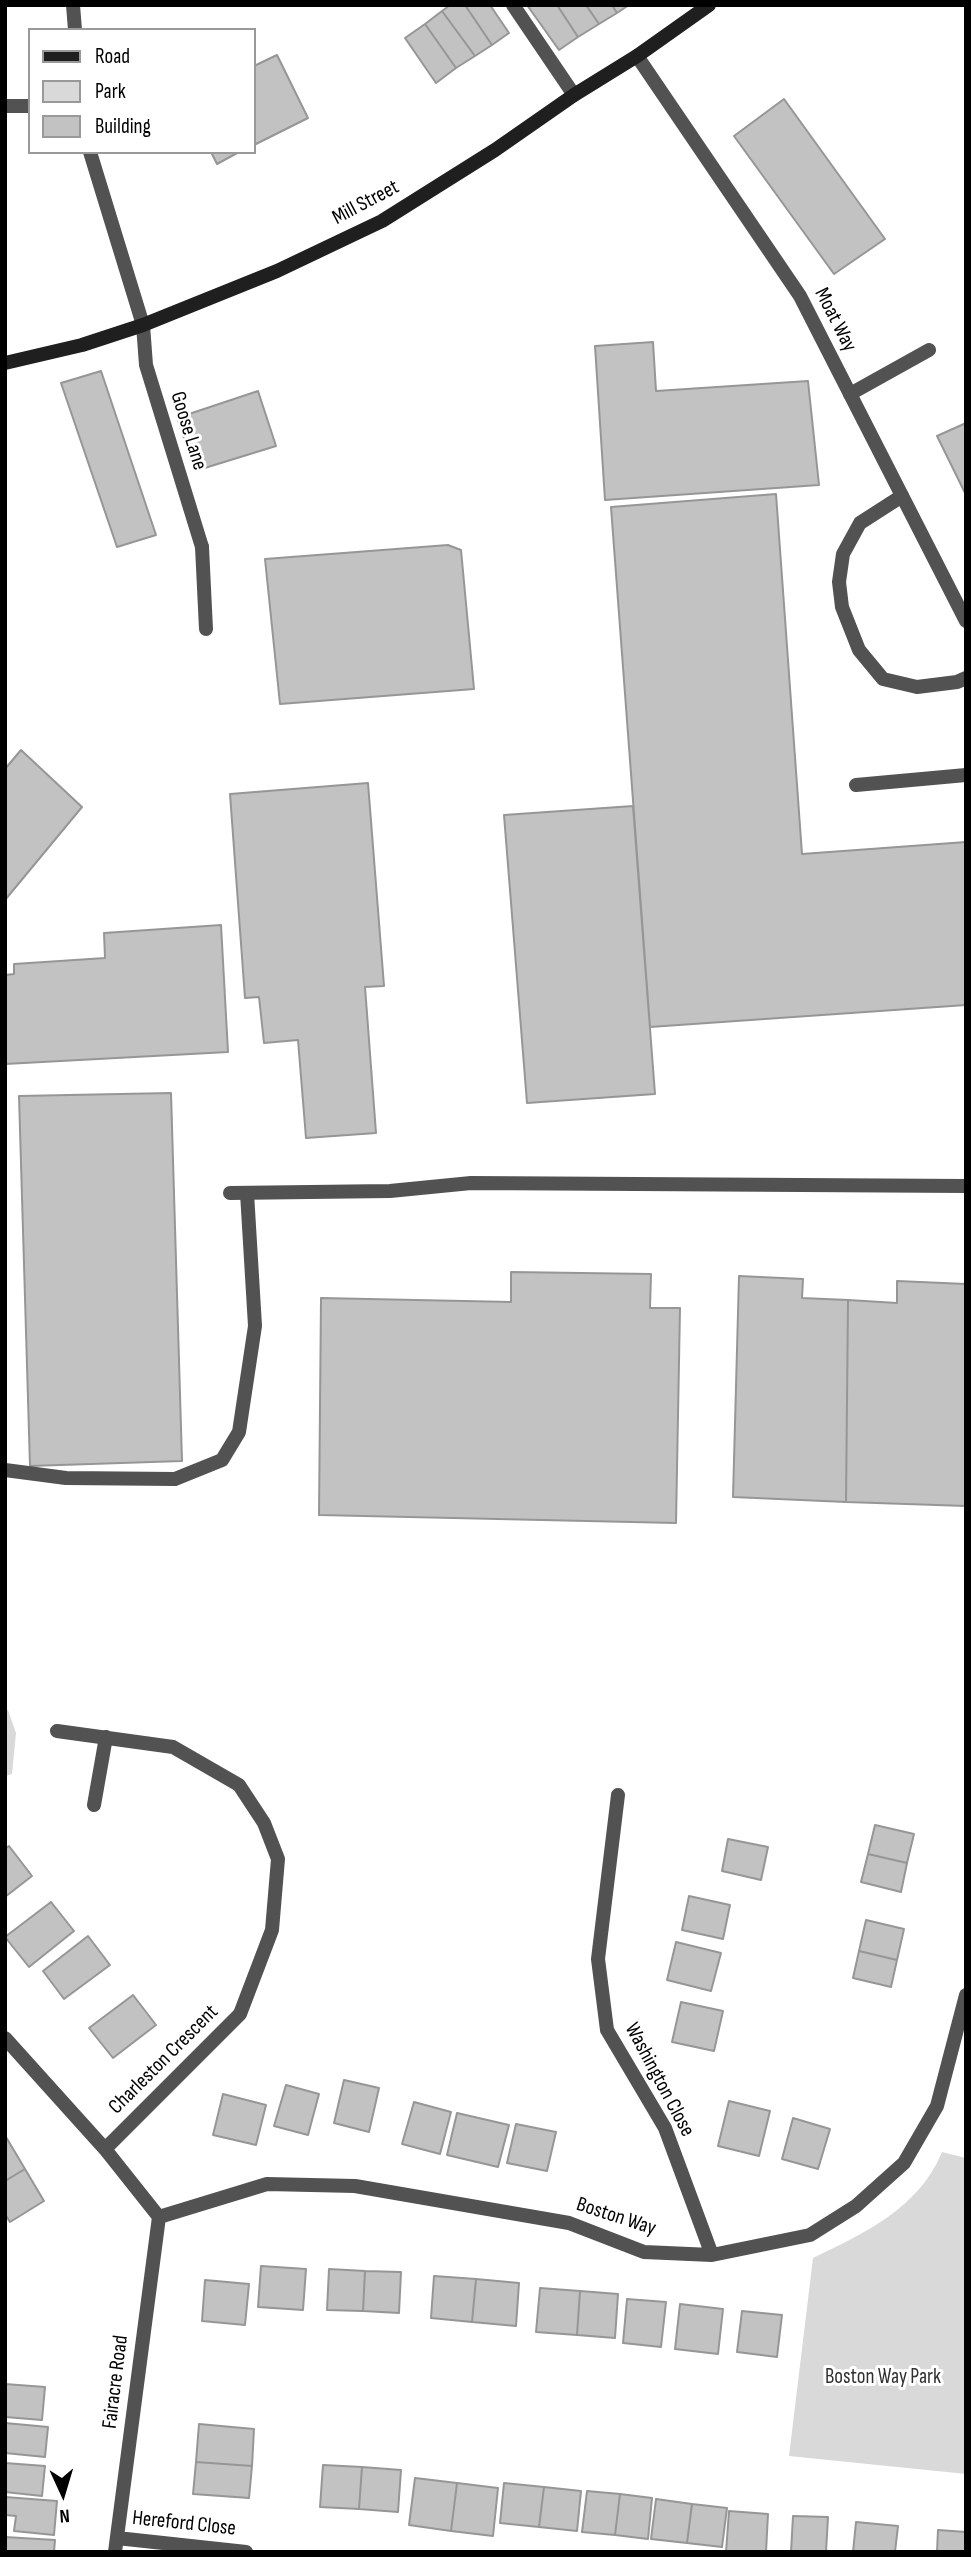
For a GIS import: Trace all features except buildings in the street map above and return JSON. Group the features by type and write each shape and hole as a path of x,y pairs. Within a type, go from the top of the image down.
{"street":[{"path":"73,5 75,28"},
{"path":"513,5 574,95"},
{"name":"Mill Street","path":"5,363 82,345 143,325 277,271 382,221 495,150 709,5"},
{"name":"Moat Way","path":"636,56 800,296 966,621"},
{"path":"5,106 28,106"},
{"name":"Goose Lane","path":"91,154 143,325 146,365 202,547 206,629"},
{"path":"850,394 929,350"},
{"path":"902,496 860,523 854,533 843,554 839,582 842,607 859,650 883,679 917,687 957,682 966,678"},
{"path":"856,785 966,775"},
{"path":"230,1193 390,1191 471,1183 966,1186"},
{"path":"5,1470 66,1478 175,1479 222,1460 239,1432 255,1326 247,1193"},
{"name":"Charleston Crescent","path":"57,1731 173,1747 240,1785 264,1823 278,1859 272,1930 240,2014 105,2149"},
{"path":"94,1805 106,1737"},
{"name":"Washington Close","path":"618,1795 598,1959 607,2030 665,2128 712,2255"},
{"name":"Boston Way","path":"159,2217 267,2184 355,2186 569,2223 644,2252 712,2255 810,2235 856,2206 904,2164 937,2106 966,1995"},
{"path":"5,2038 105,2149 159,2217"},
{"name":"Fairacre Road","path":"116,2545 159,2217"},
{"name":"Hereford Close","path":"116,2545 246,2552"}],"green space":[{"path":"5,1709 8,1710 16,1733 12,1774 5,1776"},
{"name":"Boston Way Park","path":"942,2152 966,2158 966,2474 789,2456 813,2258 871,2228 905,2204 932,2172"}]}
